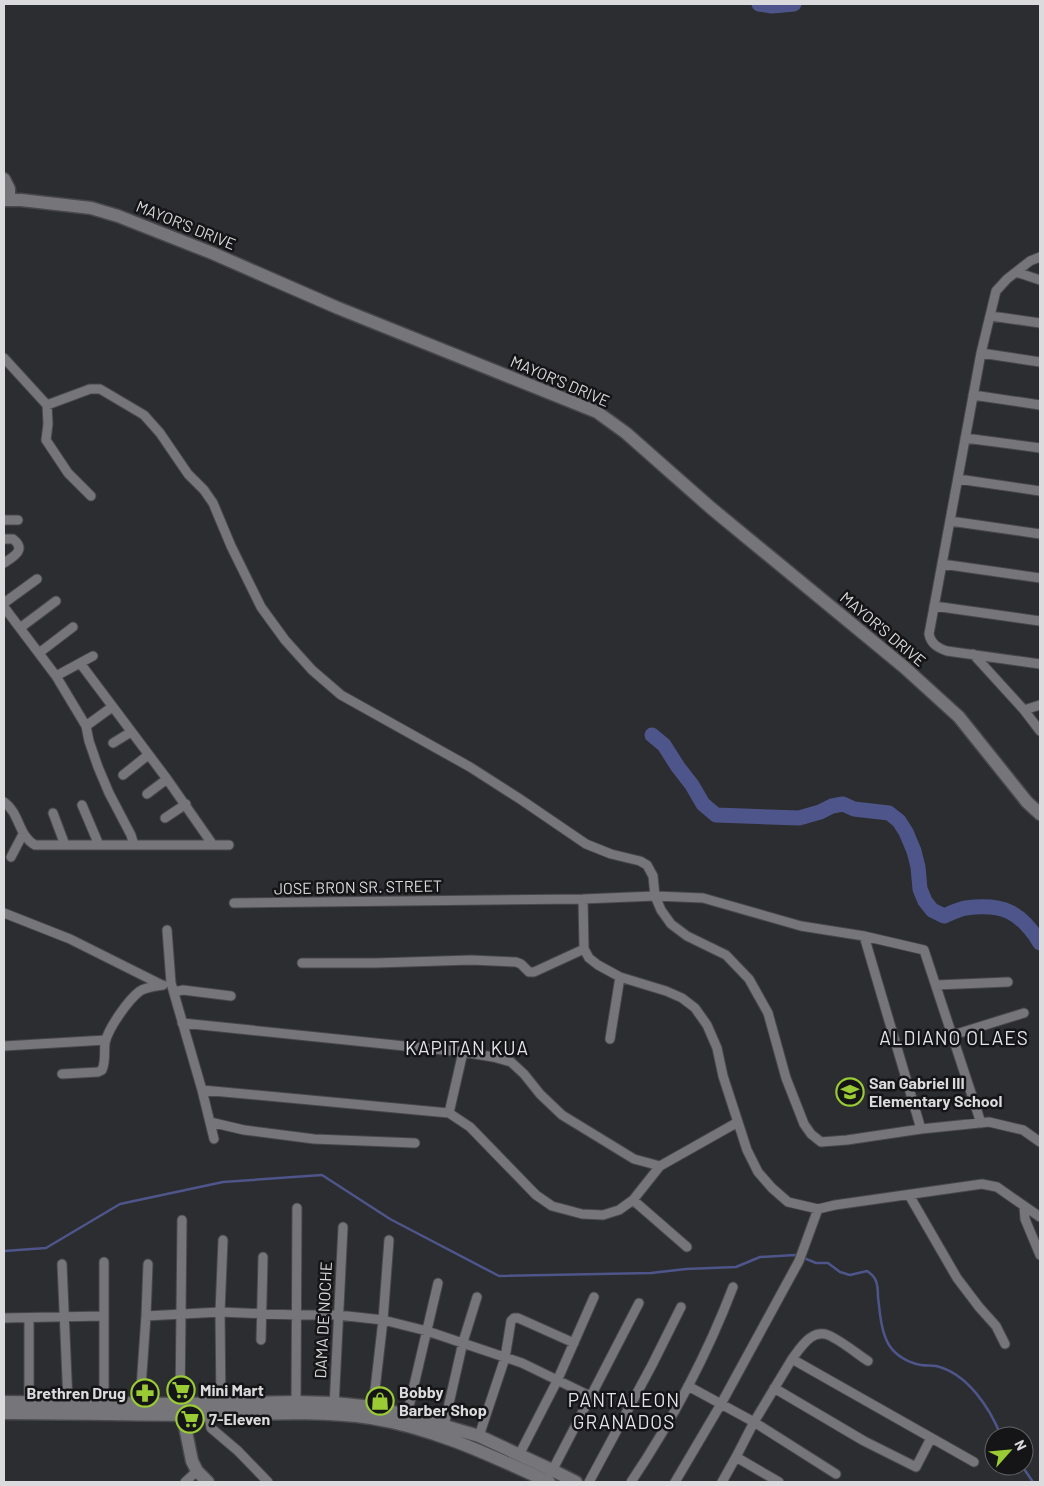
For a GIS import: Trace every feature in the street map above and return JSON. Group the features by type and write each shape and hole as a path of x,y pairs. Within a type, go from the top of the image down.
{"street":[{"path":"4,179 9,189 7,200"},
{"name":"MAYOR'S DRIVE","path":"7,200 91,208 118,216 212,253 338,308 597,412 626,433 718,514 904,666 958,717 1027,802 1040,814"},
{"path":"1040,257 1016,272 996,291 981,353 929,634 933,643 947,651 1040,664"},
{"path":"1016,272 1040,280"},
{"path":"991,316 1040,323"},
{"path":"981,353 1040,362"},
{"path":"4,358 48,405 46,440 68,474 91,496"},
{"path":"48,405 90,389 100,390 144,415 160,433 188,474 204,490 213,504 262,607 285,640 312,670 341,695 470,767 586,844 610,854 640,861 647,865 652,876 661,910 671,924 687,936 726,955 749,979 768,1013 786,1078 804,1124 820,1142 981,1122 1023,1130 1040,1142"},
{"path":"973,395 1040,405"},
{"path":"965,438 1040,448"},
{"path":"958,480 1040,491"},
{"path":"4,520 18,520"},
{"path":"950,521 1040,534"},
{"path":"4,539 13,539 18,542 19,549 17,554 4,563"},
{"path":"942,564 1040,578"},
{"path":"38,579 4,605 56,676 86,726 98,767 134,845"},
{"path":"20,628 56,602"},
{"path":"934,606 1040,621"},
{"path":"39,653 73,627"},
{"path":"973,654 1024,710 1040,731"},
{"path":"56,676 92,656"},
{"path":"80,663 186,804 213,845"},
{"path":"1024,710 1040,704"},
{"path":"86,726 112,707"},
{"path":"113,744 131,732"},
{"path":"123,775 148,755"},
{"path":"147,794 167,779"},
{"path":"4,804 12,808 23,834 35,846 229,845"},
{"path":"165,818 186,804"},
{"path":"82,805 99,845"},
{"path":"53,814 65,845"},
{"path":"11,857 23,834"},
{"name":"JOSE BRON SR. STREET","path":"234,903 583,899 656,896 702,898 800,926 864,936 924,950 936,985"},
{"path":"583,899 584,949 589,958 620,977 682,998 695,1008 707,1025 717,1048 723,1076 747,1150 758,1172 788,1202 818,1209 982,1184 997,1187 1040,1217"},
{"path":"4,913 70,939 169,987 231,996"},
{"path":"167,930 169,987 182,1022 214,1138"},
{"path":"864,936 921,1129"},
{"path":"302,963 471,960 516,962 529,972 534,972 584,949"},
{"path":"610,1040 620,977"},
{"path":"981,1122 936,985 1008,982"},
{"path":"62,1074 98,1072 102,1070 106,1040 121,1012 142,989 169,987"},
{"path":"953,1035 1024,1013"},
{"path":"182,1022 463,1052 511,1062 562,1115 634,1159 660,1166"},
{"path":"4,1046 106,1040"},
{"path":"449,1112 463,1052"},
{"path":"202,1090 449,1112 470,1127 536,1195 552,1206 582,1214 603,1215 619,1210 633,1200 660,1166 738,1122"},
{"path":"210,1122 244,1130 314,1139 415,1143"},
{"path":"909,1195 957,1278 996,1326 1005,1344"},
{"path":"633,1200 687,1247"},
{"path":"1024,1206 1025,1219 1040,1255"},
{"path":"296,1402 297,1208"},
{"path":"675,1482 721,1404 799,1261 818,1209"},
{"path":"182,1220 181,1409 192,1461 197,1471 208,1482"},
{"name":"DAMA DE NOCHE","path":"334,1409 343,1227"},
{"path":"223,1240 217,1410 211,1428 238,1451 268,1482"},
{"path":"373,1407 383,1320 389,1240"},
{"path":"261,1340 263,1257"},
{"path":"104,1262 104,1402"},
{"path":"62,1264 68,1402"},
{"path":"140,1402 148,1264"},
{"path":"407,1415 438,1283"},
{"path":"631,1482 656,1445 688,1386 723,1313 733,1287"},
{"path":"442,1431 463,1342 477,1297"},
{"path":"519,1455 557,1381 594,1297"},
{"path":"549,1478 639,1302"},
{"path":"588,1482 652,1365 681,1307"},
{"path":"146,1316 220,1312 338,1315 383,1320 463,1342 522,1363 590,1396"},
{"path":"4,1318 104,1316"},
{"path":"29,1318 29,1403"},
{"path":"479,1436 505,1358 511,1321 514,1318 574,1342"},
{"path":"722,1482 774,1388 792,1359 809,1338 824,1334 841,1342 868,1361"},
{"path":"792,1359 974,1462"},
{"path":"688,1386 754,1422 836,1474"},
{"path":"774,1388 864,1440 916,1467 931,1438"},
{"path":"4,1402 140,1402 181,1409"},
{"path":"217,1410 296,1402 405,1425 479,1436 519,1455 549,1478"},
{"path":"4,1413 373,1407 407,1415 474,1448 549,1478 576,1482"},
{"path":"736,1457 779,1482"},
{"path":"185,1482 197,1471"}],"waterway":[{"path":"759,4 772,6 794,4"},
{"path":"652,735 664,745 703,804 716,815 799,818 843,804 854,809 889,813 899,821 906,832 918,867 920,889 925,901 932,910 944,916 966,908 990,907 1001,909 1018,917 1033,932 1040,943"},
{"path":"4,1251 46,1248 120,1204 223,1182 322,1175 390,1219 499,1276 651,1273 686,1269 736,1267 760,1257 799,1256"},
{"path":"804,1258 816,1263 828,1263 840,1272 850,1275 867,1271 871,1274 877,1285 879,1309 886,1340 892,1349 899,1356 912,1363 936,1366 958,1376 984,1403 996,1426"},
{"path":"1029,1476 1033,1482"}],"place":[{"name":"San Gabriel III Elementary School","path":"850,1092"},
{"name":"Mini Mart","path":"181,1390"},
{"name":"Brethren Drug","path":"145,1393"},
{"name":"Bobby Barber Shop","path":"380,1401"},
{"name":"7-Eleven","path":"190,1419"}],"district":[{"name":"ALDIANO OLAES","path":"954,1038"},
{"name":"KAPITAN KUA","path":"467,1048"},
{"name":"PANTALEON GRANADOS","path":"624,1411"}]}
